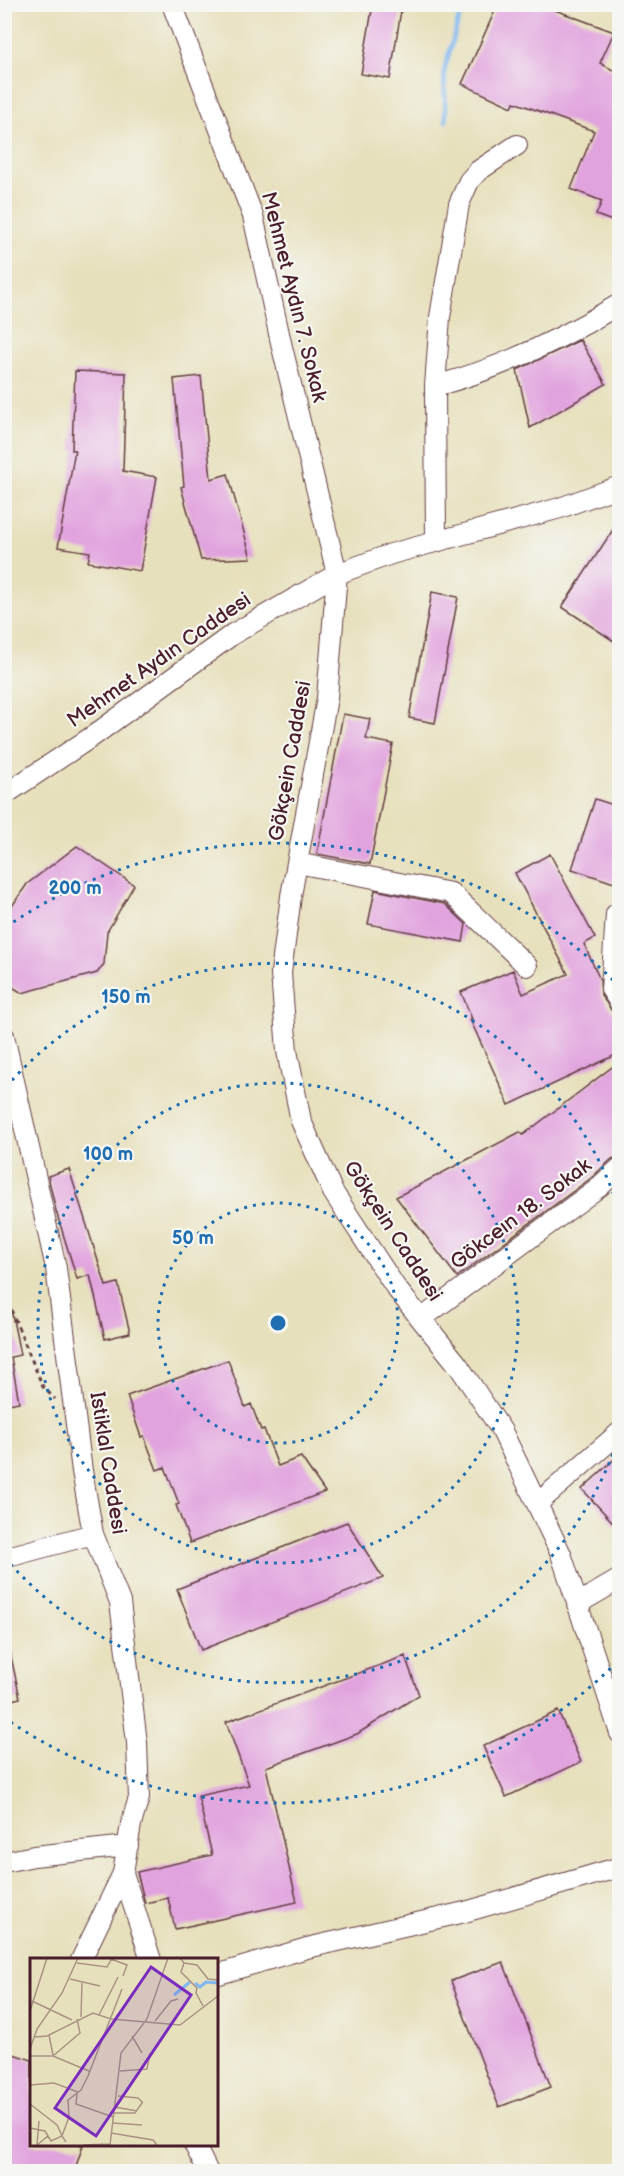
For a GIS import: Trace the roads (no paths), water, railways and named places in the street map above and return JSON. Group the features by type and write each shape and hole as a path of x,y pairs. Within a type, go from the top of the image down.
{"street":[{"name":"Mehmet Aydın 7. Sokak","path":"172,4 253,216 337,574"},
{"path":"436,542 435,386 440,317 461,199 469,181 478,171 517,146"},
{"path":"435,386 465,378 555,340 616,306"},
{"name":"Mehmet Aydın Caddesi","path":"4,795 93,736 232,634 337,574 391,554 560,508 620,486"},
{"name":"Gökçein Caddesi","path":"337,574 327,698 280,973 287,1051 301,1121 333,1192 396,1288 458,1365 502,1431 561,1554 619,1732"},
{"path":"297,863 451,893 526,966"},
{"path":"616,914 610,989 620,1003"},
{"name":"Istiklal Caddesi","path":"4,1035 56,1268 82,1471 93,1534 120,1602 137,1743 139,1798 131,1824 123,1873 82,1958"},
{"name":"Gökceın 18. Sokak","path":"422,1319 599,1187 620,1168"},
{"path":"538,1503 620,1431"},
{"path":"4,1558 93,1534"},
{"path":"577,1604 620,1579"},
{"path":"4,1862 34,1856 128,1846"},
{"path":"218,1974 306,1947 465,1912 620,1867"},
{"path":"123,1873 150,1958"},
{"path":"195,2146 208,2172"}],"waterway":[{"path":"446,121 444,71 463,4"}]}
